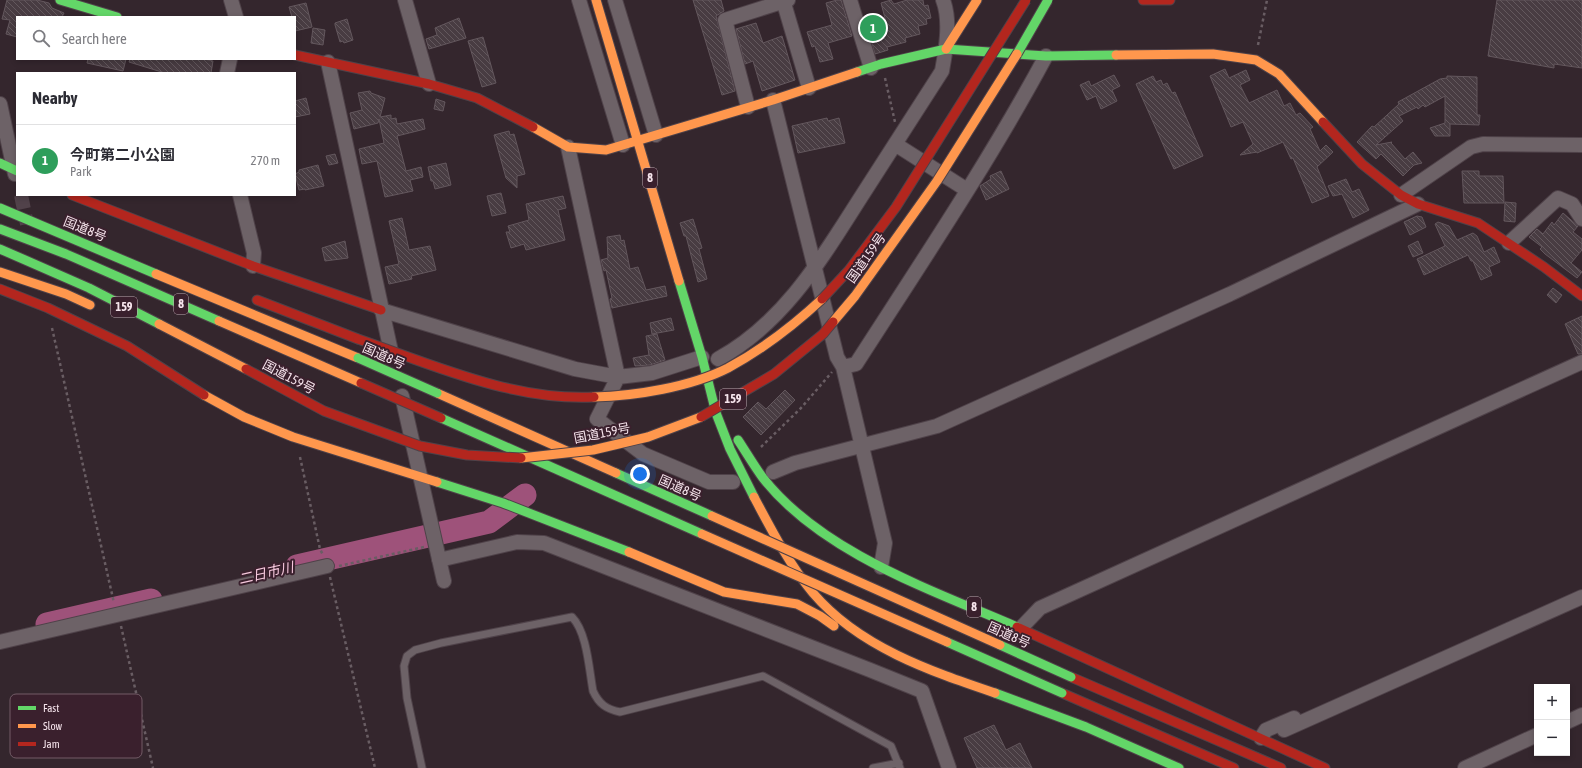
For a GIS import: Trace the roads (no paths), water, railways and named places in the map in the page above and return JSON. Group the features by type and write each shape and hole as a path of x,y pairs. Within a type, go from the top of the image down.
{"main road":[{"path":"60,0 114,16"},
{"name":"8","path":"596,0 639,140 702,357 707,385 723,434 740,472 785,554 814,594 840,620 901,657 1040,709 1172,766"},
{"path":"946,49 977,0"},
{"name":"国道159号","path":"250,297 358,339 459,374 508,388 550,396 586,399 620,396 679,384 725,369 759,350 804,316 838,284 881,229 920,170 1026,0"},
{"name":"国道159号","path":"0,248 89,288 324,411 420,446 467,455 517,458 593,450 648,437 707,415 774,374 823,334 855,296 937,181 1011,64 1048,0"},
{"path":"1143,0 1170,0"},
{"path":"946,49 961,7"},
{"path":"296,55 429,84 477,98 504,111 568,147 606,150 774,100 876,66 946,49 1046,56 1213,54 1256,60 1279,74 1362,164 1401,195 1418,204 1478,223 1544,267 1582,296"},
{"path":"0,163 16,174"},
{"path":"75,196 253,266 381,310"},
{"name":"国道8号","path":"0,208 358,358 1071,677 1281,768"},
{"name":"8","path":"0,228 66,254 441,418 1234,768"},
{"path":"96,236 100,249"},
{"path":"141,266 152,262"},
{"path":"0,272 66,294 100,309"},
{"path":"0,289 48,308 127,346 190,387 244,417 293,438 503,503 578,531 724,592 797,604 820,616 866,646 901,657"},
{"path":"155,333 189,349 246,369"},
{"name":"8","path":"702,357 731,426 746,455 771,489 809,523 881,567 1021,628 1325,768"}],"street":[{"path":"231,0 236,16"},
{"path":"405,0 429,84"},
{"path":"579,0 623,145"},
{"path":"616,0 656,135"},
{"path":"748,107 725,20 785,0 809,88"},
{"path":"850,0 876,66"},
{"path":"718,359 749,340 783,308 815,270 942,71 946,49 946,24 943,0"},
{"path":"843,366 856,364 967,190 1022,100 1046,56"},
{"path":"228,72 230,60"},
{"path":"328,62 381,310 422,477 435,545 440,560 444,581"},
{"path":"774,100 837,356 843,366 885,543 881,567"},
{"path":"0,104 16,174"},
{"path":"897,141 967,190"},
{"path":"1401,195 1471,147 1483,144 1582,145"},
{"path":"568,147 618,377 597,419 643,454 709,482 732,482"},
{"path":"240,196 254,253 253,266"},
{"path":"1509,243 1558,198 1572,204 1582,219"},
{"path":"773,472 795,463 862,447 937,426 1230,294 1418,204"},
{"path":"43,292 48,308"},
{"path":"381,310 575,369 618,377 652,374 702,357"},
{"path":"1021,628 1040,608 1582,362"},
{"path":"440,560 517,542 544,543 922,691 950,768"},
{"path":"0,642 116,610 326,561"},
{"path":"1284,730 1582,597"},
{"path":"1261,738 1266,730 1316,709 1322,713"},
{"path":"1281,747 1286,738 1319,723 1322,713"},
{"path":"1570,721 1582,715"},
{"path":"1465,768 1534,736"}],"lane":[{"path":"422,768 407,698 404,666 406,656 415,650 441,643 572,616 578,623 582,633 597,699 607,709 620,712 763,676 891,746 899,765 873,768"}],"waterway":[{"name":"二日市川","path":"297,566 489,522 525,495"},
{"name":"二日市川","path":"47,624 151,600"}],"tunnel":[{"path":"21,196 27,224"}],"place":[{"name":"今町第二小公園","path":"873,28"}]}
